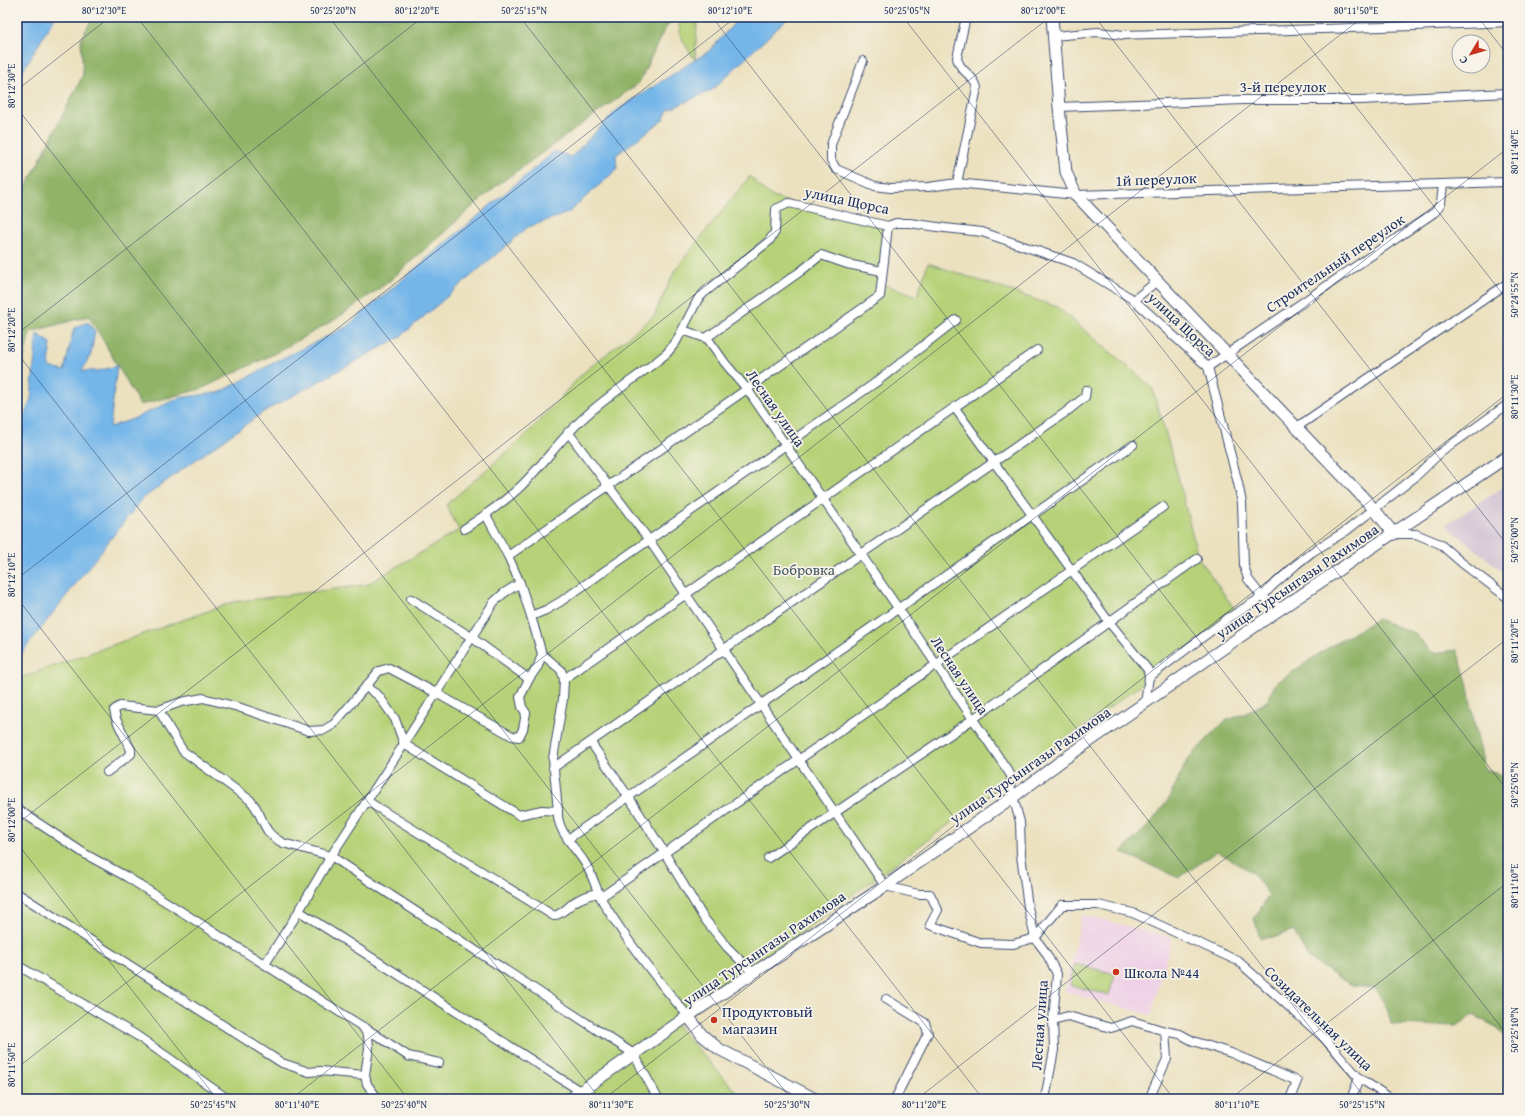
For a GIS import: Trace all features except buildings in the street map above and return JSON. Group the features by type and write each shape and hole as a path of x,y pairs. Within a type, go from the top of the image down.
{"street":[{"path":"957,183 977,88 975,82 958,63 957,58 966,17"},
{"name":"улица Щорса","path":"1052,17 1066,172 1076,195 1374,509 1394,534"},
{"path":"1054,36 1098,32 1124,35 1371,28 1508,22"},
{"name":"1й переулок","path":"863,61 831,145 831,160 836,169 875,186 928,187 957,183 1076,195 1508,182"},
{"name":"3-й переулок","path":"1059,107 1243,100 1360,100 1508,93"},
{"name":"Строительный переулок","path":"1208,367 1435,212 1441,203 1443,184"},
{"name":"улица Щорса","path":"683,330 698,299 768,241 775,232 776,209 789,203 888,226 896,223 909,223 982,232 1073,263 1134,300 1208,367 1238,482 1242,504 1244,566 1248,579 1262,597"},
{"path":"508,556 880,296 888,226"},
{"path":"464,529 486,515 520,486 568,432 588,413 668,353 683,330 706,338 801,272 821,255 847,264 882,271"},
{"path":"1134,300 1157,281"},
{"path":"1297,427 1508,283"},
{"path":"531,616 560,602 875,383 956,320"},
{"name":"Лесная улица","path":"706,338 746,389 898,608 1012,777 1010,785 1020,822 1021,855 1028,908 1035,938 1046,953 1057,974 1053,1020 1054,1050 1045,1099"},
{"path":"564,679 1037,350"},
{"path":"553,768 591,743 1085,397 1086,390"},
{"path":"1149,677 1227,619 1262,597 1271,587 1312,552 1346,532 1415,477 1440,453 1508,404"},
{"path":"955,408 1109,622 1148,670 1149,677 1145,703"},
{"path":"568,432 649,540 885,886 918,894 930,894 938,910 930,925 981,943 1013,944 1035,938"},
{"path":"568,839 1133,445"},
{"name":"улица Турсынгазы Рахимова","path":"570,1099 688,1016 754,974 885,886 1013,798 1064,759 1145,703 1508,456"},
{"path":"367,801 554,916 562,914 574,902 586,896 599,895 664,852 1163,507"},
{"path":"486,515 508,556 520,583 542,654 561,670 564,679 563,699 553,759 558,811 557,819 568,839 586,864 604,906 641,957 702,1035 720,1049 815,1099"},
{"path":"1394,534 1416,534 1440,544 1508,598"},
{"path":"768,858 973,719 1197,559"},
{"path":"265,964 299,912 331,856 494,602 504,593 520,583"},
{"path":"1262,597 1282,609"},
{"path":"411,599 471,637 529,679"},
{"path":"106,772 126,760 131,754 131,750 116,720 114,710 120,706 159,710 181,702 203,698 238,707 309,731 324,730 334,724 380,671 389,668 512,736 519,737 523,728 526,713 522,707 520,697 529,679 538,666 542,654"},
{"path":"366,687 379,696 395,719 404,744 519,815 542,810 558,811"},
{"path":"159,710 183,751 250,800 258,809 268,833 283,843 331,856 634,1054 658,1099"},
{"path":"591,743 628,796 703,917 727,947 754,974"},
{"path":"17,809 86,854 127,877 265,964 408,1056 439,1064"},
{"path":"17,893 282,1063 309,1072 334,1072 365,1075"},
{"name":"Созидательная улица","path":"1035,938 1062,905 1098,905 1133,913 1238,960 1325,1039 1359,1078 1392,1099"},
{"path":"299,912 580,1091"},
{"path":"17,965 136,1036 228,1099"},
{"path":"886,999 925,1024 928,1033 895,1099"},
{"path":"1053,1020 1068,1016 1111,1028 1132,1021 1180,1034 1193,1041 1231,1054 1297,1081 1290,1099"},
{"path":"363,1027 368,1036 369,1048 365,1075 367,1084 378,1099"},
{"path":"1150,1099 1167,1059 1165,1031"},
{"path":"1351,1099 1359,1078"}],"shaded area":[{"path":"1508,484 1508,576 1446,525"},
{"name":"Школа №44","path":"1082,915 1172,937 1151,1015 1065,992"}],"green space":[{"path":"93,17 673,17 661,36 639,83 496,186 387,283 336,319 272,355 201,389 140,405 89,316 30,332 17,390 17,205 83,75 81,39"},
{"path":"683,17 701,17 697,24 695,60 681,38 679,26"},
{"name":"Бобровка","path":"750,176 761,188 773,197 818,211 888,227 880,283 917,296 928,263 1057,307 1152,387 1175,465 1198,557 1238,614 675,1024 743,1099 17,1099 17,679 233,602 366,585 459,530 446,505 526,435 583,373 654,316 675,270"},
{"path":"1377,619 1414,633 1433,653 1457,650 1467,682 1485,770 1508,777 1508,1041 1496,1027 1473,1015 1457,1026 1391,1024 1387,1008 1375,988 1352,986 1308,958 1293,930 1276,937 1260,938 1254,919 1269,895 1253,873 1217,851 1179,878 1121,852 1149,825 1168,800 1188,759 1225,721 1249,712 1268,700 1275,684 1326,649"},
{"path":"1075,964 1115,974 1109,995 1070,985"}],"water":[{"path":"17,17 55,17 17,80"},
{"path":"740,17 789,17 712,90 668,110 663,120 616,155 617,169 568,213 528,227 400,337 265,411 141,500 17,659 17,422 23,419 31,399 37,334 51,343 49,367 64,371 74,328 88,322 95,331 91,354 82,371 98,371 117,366 110,427 133,419 179,398 221,392 281,359 346,327 555,151 571,157 617,110 709,51"}],"place":[{"name":"Школа №44","path":"1116,972"},
{"name":"Продуктовый магазин","path":"714,1020"}]}
